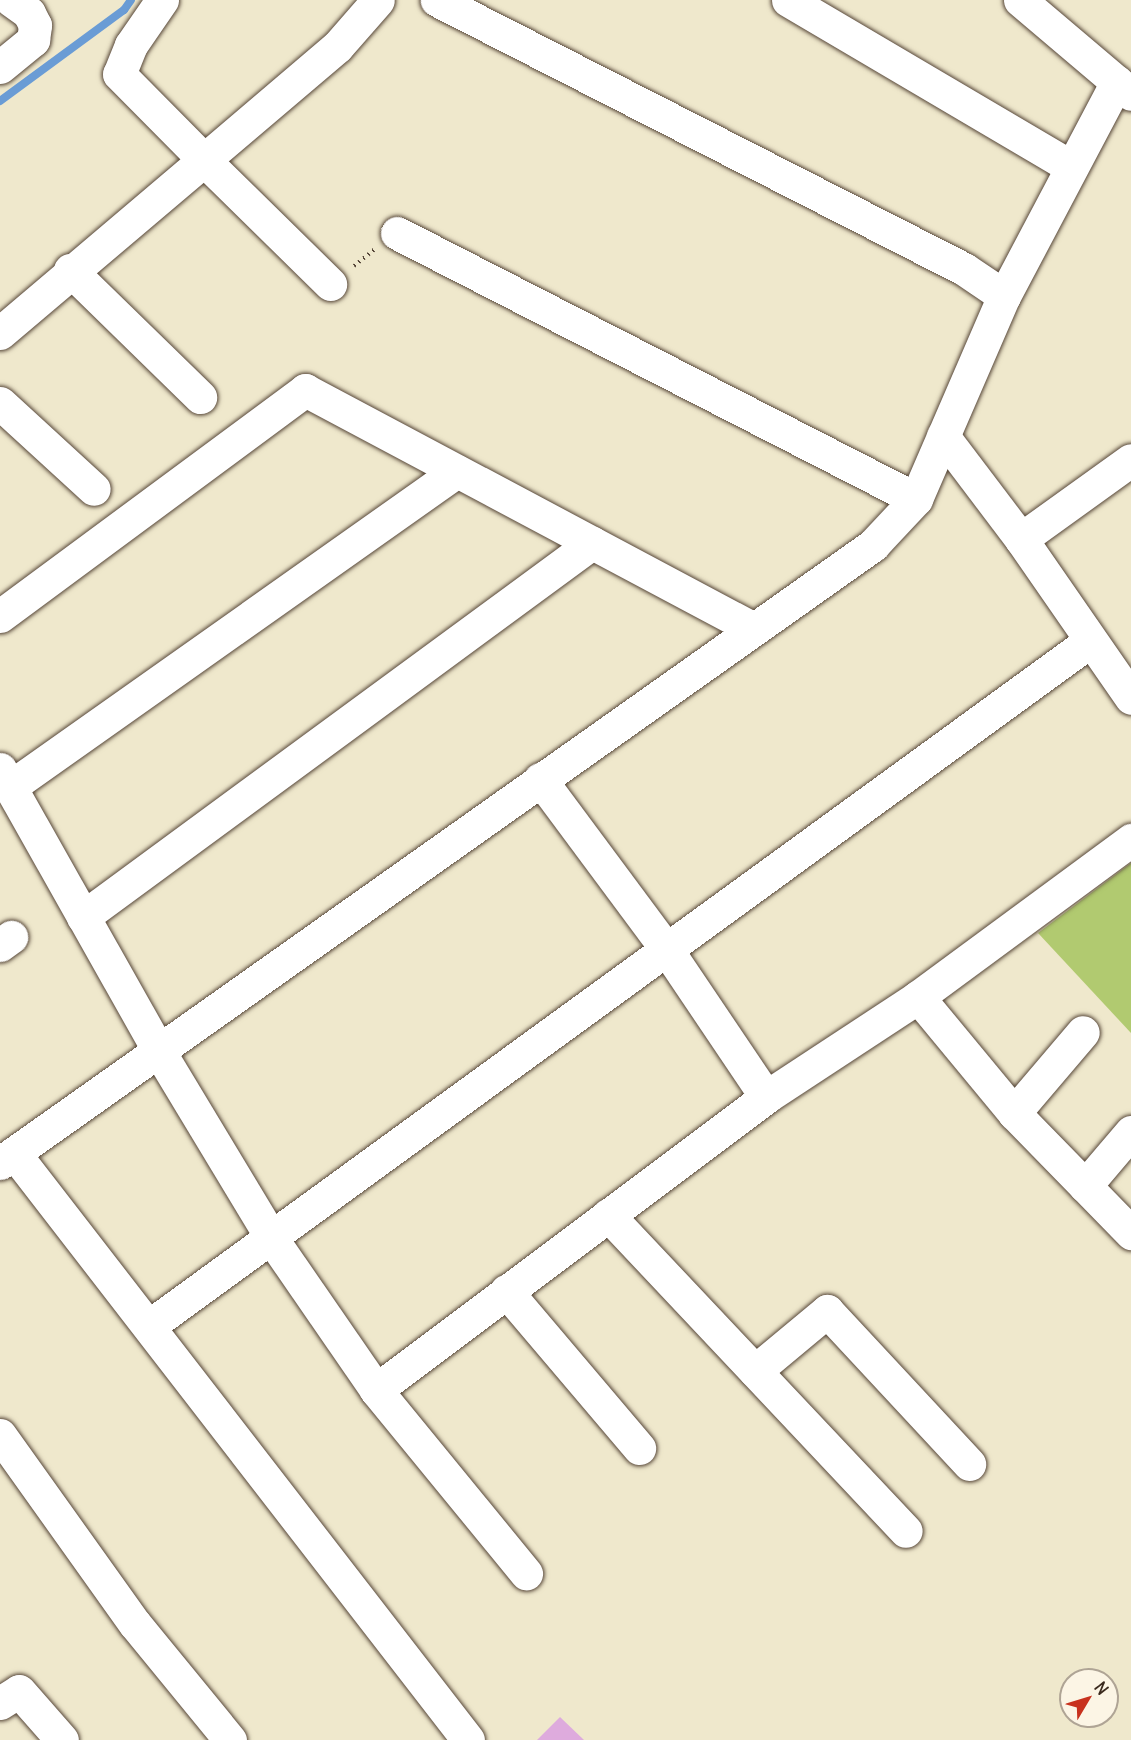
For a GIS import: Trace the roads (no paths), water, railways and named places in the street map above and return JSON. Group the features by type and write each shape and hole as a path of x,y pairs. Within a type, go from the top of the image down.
{"street":[{"path":"0,67 33,40 35,25 29,13 11,0"},
{"path":"162,0 131,45 119,74 330,284"},
{"path":"0,333 70,270 337,47 378,0"},
{"path":"437,0 964,269 1004,296"},
{"path":"788,0 1072,167"},
{"path":"468,1740 149,1326 7,1158 160,1053 540,779 873,545 916,499 1004,296 1072,167 1124,88 1020,0"},
{"path":"397,233 916,499"},
{"path":"70,270 200,398"},
{"path":"0,616 305,390 752,628"},
{"path":"0,403 94,489"},
{"path":"944,436 1021,538 1131,698"},
{"path":"1021,538 1131,460"},
{"path":"457,471 5,778 160,1053 272,1239 376,1390 526,1574"},
{"path":"83,917 592,543"},
{"path":"149,1326 272,1239 1090,641"},
{"path":"540,779 667,950 766,1097"},
{"path":"376,1390 766,1097 918,997 1131,840"},
{"path":"918,997 1014,1113 1131,1233"},
{"path":"1014,1113 1083,1032"},
{"path":"1085,1186 1131,1132"},
{"path":"608,1215 906,1531"},
{"path":"506,1291 639,1448"},
{"path":"755,1371 827,1311 969,1464"},
{"path":"0,1435 135,1624 230,1740"},
{"path":"0,1703 19,1691 62,1740"}],"waterway":[{"path":"0,101 124,10 131,0"}]}
